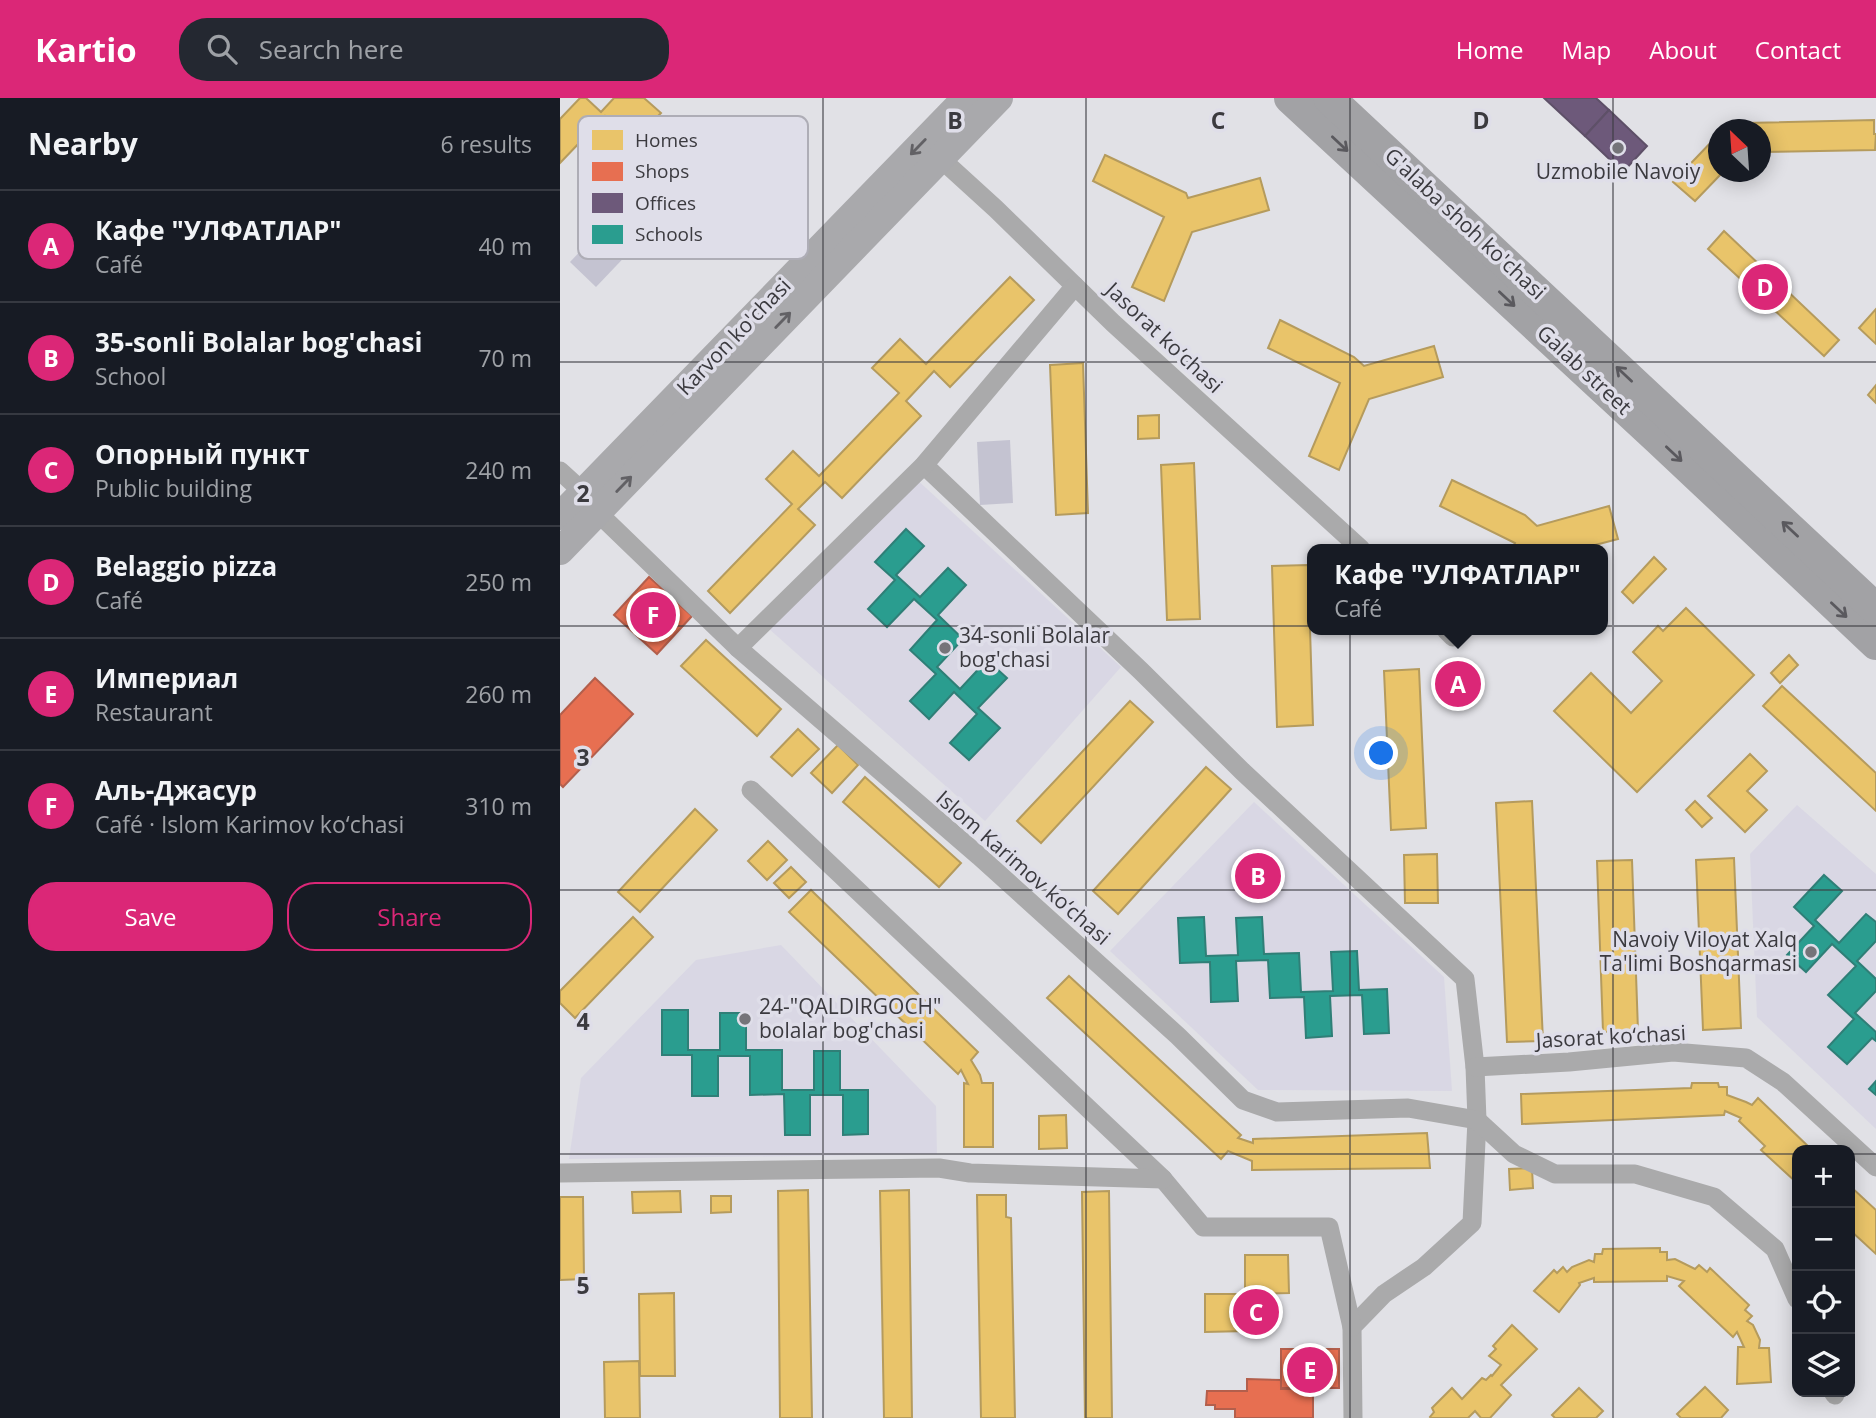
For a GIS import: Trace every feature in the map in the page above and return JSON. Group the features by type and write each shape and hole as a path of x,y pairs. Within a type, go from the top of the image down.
{"main road":[{"name":"Karvon ko'chasi","path":"560,516 590,502 965,98"},
{"path":"560,551 590,502 999,98"},
{"name":"Galab street","path":"1290,98 1876,644"},
{"name":"G'alaba shoh ko'chasi","path":"1329,98 1876,609"}],"street":[{"name":"Jasorat ko‘chasi","path":"940,158 1113,323 1356,544"},
{"path":"738,648 924,465 1074,286"},
{"path":"924,465 1242,771 1465,979 1475,1067 1472,1223 1424,1267 1384,1294 1352,1328"},
{"name":"Islom Karimov ko‘chasi","path":"560,471 738,648 989,865 1178,1036 1242,1100 1277,1112 1408,1108 1476,1120"},
{"path":"751,790 1163,1179 1203,1227 1329,1227 1352,1328 1353,1418"},
{"name":"Jasorat ko‘chasi","path":"1475,1067 1569,1062 1673,1052 1746,1058 1783,1082 1876,1167"},
{"path":"1476,1120 1514,1154 1555,1174 1635,1174 1714,1197 1775,1249 1792,1288"},
{"path":"560,1173 939,1168 970,1172 1163,1179"}],"shaded area":[{"path":"578,254 578,259 623,259 596,287 570,262"},
{"path":"1010,440 1013,503 980,505 977,442"},
{"name":"34-sonli Bolalar bog'chasi","path":"914,477 1121,667 985,821 768,628"},
{"path":"1254,802 1444,977 1452,1091 1258,1090 1110,951"},
{"path":"1797,805 1876,874 1876,1129 1757,1017 1750,854"},
{"name":"24-\"QALDIRGOCH\" bolalar bog'chasi","path":"781,945 936,1106 937,1154 569,1159 581,1078 696,960"}],"building: Homes":[{"path":"580,98 586,98 601,112 614,98 644,98 661,113 658,116 578,116 578,144 560,163 560,119"},
{"path":"1874,120 1875,150 1771,152 1771,122"},
{"path":"1708,145 1708,182 1713,182 1695,201 1673,182"},
{"path":"1105,155 1186,193 1188,198 1260,178 1269,210 1192,232 1164,301 1132,287 1164,217 1093,181"},
{"path":"1724,231 1839,340 1824,356 1708,249"},
{"path":"1010,277 1034,300 950,387 934,371 906,401 921,416 842,498 825,482 798,509 815,525 730,613 708,591 792,504 766,479 793,451 819,476 899,393 872,368 900,339 926,364"},
{"path":"1876,309 1876,344 1859,328"},
{"path":"1280,320 1354,357 1364,366 1434,346 1443,377 1369,399 1339,470 1309,456 1340,383 1268,348"},
{"path":"1083,363 1088,513 1056,515 1050,365"},
{"path":"1876,385 1876,403 1868,395"},
{"path":"1159,415 1159,438 1138,439 1138,416"},
{"path":"1194,463 1200,619 1167,620 1161,465"},
{"path":"1452,480 1525,515 1537,526 1609,506 1618,539 1599,544 1514,544 1440,506"},
{"path":"1654,557 1666,569 1633,603 1622,592"},
{"path":"1307,565 1307,635 1310,635 1313,725 1277,727 1272,566"},
{"path":"1686,608 1754,675 1637,792 1554,711 1591,673 1631,713 1662,681 1633,652 1658,626 1663,631"},
{"path":"706,640 781,709 757,736 681,666"},
{"path":"1789,655 1798,665 1780,683 1771,673"},
{"path":"1419,669 1426,828 1391,830 1384,671"},
{"path":"1782,686 1876,773 1876,811 1763,706"},
{"path":"1130,701 1153,722 1041,843 1017,821"},
{"path":"798,729 819,749 792,776 771,757"},
{"path":"838,745 858,765 832,793 811,773"},
{"path":"1750,754 1767,771 1747,791 1767,810 1745,832 1708,796"},
{"path":"1206,767 1231,789 1118,914 1093,891"},
{"path":"865,777 961,863 939,887 843,802"},
{"path":"1532,801 1543,1041 1507,1042 1496,803"},
{"path":"1695,801 1712,818 1702,827 1686,810"},
{"path":"695,809 717,830 640,912 618,892"},
{"path":"768,841 787,860 767,880 748,861"},
{"path":"1437,854 1438,903 1405,903 1404,855"},
{"path":"1734,858 1741,1028 1703,1030 1696,860"},
{"path":"1632,860 1638,1031 1603,1032 1597,861"},
{"path":"791,867 806,882 789,898 774,883"},
{"path":"811,890 978,1052 971,1060 982,1083 993,1083 993,1147 964,1147 964,1083 968,1084 961,1070 958,1074 789,912"},
{"path":"633,917 653,937 575,1018 560,1003 560,991"},
{"path":"1069,976 1241,1135 1238,1138 1253,1143 1253,1139 1427,1133 1430,1168 1252,1170 1252,1161 1228,1151 1221,1159 1047,998"},
{"path":"1692,1083 1718,1083 1719,1087 1727,1087 1727,1095 1752,1105 1758,1098 1807,1145 1792,1145 1792,1178 1761,1150 1765,1146 1739,1121 1741,1118 1725,1111 1724,1115 1522,1124 1521,1094 1691,1088"},
{"path":"1066,1115 1067,1148 1039,1149 1039,1116"},
{"path":"1532,1168 1533,1188 1510,1190 1509,1169"},
{"path":"808,1190 812,1418 780,1418 778,1191"},
{"path":"909,1190 912,1418 884,1418 880,1191"},
{"path":"680,1191 681,1212 633,1213 632,1192"},
{"path":"1109,1191 1112,1418 1085,1418 1082,1192"},
{"path":"1855,1191 1876,1210 1876,1254 1855,1235"},
{"path":"977,1195 1006,1195 1006,1217 1011,1218 1015,1418 981,1418"},
{"path":"711,1196 731,1196 731,1212 711,1213"},
{"path":"560,1197 583,1197 584,1279 560,1280"},
{"path":"1660,1248 1660,1252 1667,1252 1667,1260 1675,1259 1695,1269 1699,1265 1707,1272 1710,1268 1749,1305 1745,1310 1752,1316 1747,1321 1753,1325 1760,1340 1759,1348 1769,1348 1771,1382 1737,1384 1738,1347 1744,1347 1737,1332 1733,1337 1679,1286 1684,1281 1667,1276 1667,1281 1594,1282 1594,1278 1579,1283 1559,1312 1534,1291 1554,1270 1557,1273 1563,1267 1567,1272 1589,1260 1594,1262 1595,1254 1602,1254 1603,1249"},
{"path":"1245,1255 1288,1255 1289,1293 1245,1294"},
{"path":"674,1293 675,1376 640,1376 639,1294"},
{"path":"1205,1294 1245,1294 1246,1331 1205,1332"},
{"path":"1512,1325 1537,1349 1501,1385 1511,1395 1490,1418 1481,1418 1475,1411 1468,1418 1431,1418 1434,1412 1432,1408 1452,1388 1462,1399 1482,1378 1486,1380 1492,1376 1501,1365 1489,1356 1496,1349 1493,1346"},
{"path":"639,1361 640,1418 605,1418 604,1362"},
{"path":"1705,1387 1728,1410 1721,1418 1681,1418 1677,1414"},
{"path":"1579,1388 1603,1411 1596,1418 1555,1418 1552,1415"}],"building: Shops":[{"path":"649,577 692,616 657,654 614,615"},
{"path":"595,678 633,714 563,787 560,784 560,715"},
{"path":"1281,1349 1339,1349 1339,1388 1281,1388"},
{"path":"1247,1379 1281,1380 1281,1389 1313,1389 1313,1418 1235,1418 1235,1409 1215,1409 1215,1405 1206,1405 1207,1391 1247,1391"}],"building: Offices":[{"path":"1544,98 1596,98 1609,110 1585,136"},
{"path":"1609,110 1647,146 1623,172 1585,136"}],"building: Schools":[{"path":"906,529 924,546 896,575 920,597 948,568 966,585 938,615 963,639 937,667 960,689 987,660 1007,678 978,708 1000,728 969,760 950,743 977,714 954,692 929,719 910,701 936,674 910,650 937,620 914,599 887,627 868,609 895,580 875,562"},
{"path":"1824,875 1842,891 1815,920 1839,943 1866,914 1876,922 1876,941 1857,961 1876,979 1876,991 1855,1013 1876,1032 1876,1041 1872,1038 1847,1064 1828,1047 1854,1019 1828,995 1856,966 1832,944 1806,972 1787,955 1814,926 1794,907"},
{"path":"1204,917 1206,956 1238,955 1236,918 1262,917 1264,954 1299,953 1301,992 1333,991 1331,952 1357,951 1359,990 1387,989 1389,1033 1364,1034 1362,995 1330,996 1332,1036 1306,1038 1304,997 1270,998 1268,960 1236,961 1238,1001 1211,1002 1210,962 1180,963 1178,918"},
{"path":"662,1010 688,1010 688,1050 720,1050 720,1013 746,1013 746,1050 782,1050 782,1090 814,1090 814,1051 840,1051 840,1090 868,1090 868,1134 843,1135 843,1095 810,1095 810,1135 785,1135 784,1094 750,1095 750,1056 718,1056 718,1096 692,1096 692,1055 662,1055"},
{"path":"1876,1081 1876,1095 1869,1089"}],"place":[{"name":"Uzmobile Navoiy","path":"1618,148"},
{"name":"Belaggio pizza","path":"1765,287"},
{"name":"Аль-Джасур","path":"653,615"},
{"name":"34-sonli Bolalar bog'chasi","path":"945,648"},
{"name":"Кафе \"УЛФАТЛАР\"","path":"1458,684"},
{"name":"35-sonli Bolalar bog'chasi","path":"1258,876"},
{"name":"Navoiy Viloyat Xalq Ta'limi Boshqarmasi","path":"1811,952"},
{"name":"24-\"QALDIRGOCH\" bolalar bog'chasi","path":"745,1019"},
{"name":"Опорный пункт","path":"1256,1312"},
{"name":"Империал","path":"1310,1370"}]}
